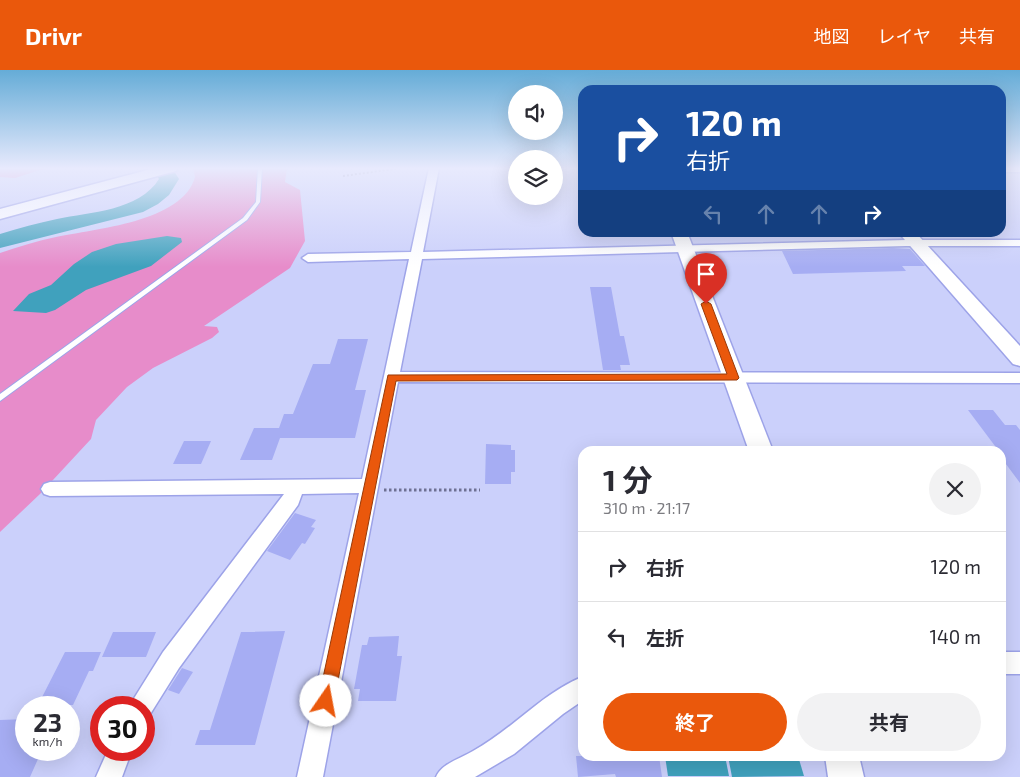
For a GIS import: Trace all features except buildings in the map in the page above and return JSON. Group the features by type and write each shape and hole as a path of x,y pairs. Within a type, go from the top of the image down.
{"street":[{"path":"0,214 49,201"},
{"path":"310,777 427,201"},
{"path":"308,258 416,255 682,241 912,238 1020,243"},
{"path":"912,238 1020,359"},
{"path":"682,241 759,446"},
{"path":"392,377 1020,378"},
{"path":"148,696 171,660 292,500 295,487"},
{"path":"50,489 369,488"},
{"path":"1006,663 1020,663"},
{"path":"449,777 482,760 505,745 566,697 578,691"},
{"path":"109,777 116,761"},
{"path":"843,761 846,777"}],"lane":[{"path":"0,398 245,219 258,201"}],"path":[{"path":"369,488 480,490"}],"shaded area":[{"path":"177,201 301,201 305,241 290,268 204,326 217,327 219,332 212,338 153,368 127,387 96,420 91,439 40,494 0,532 0,253 42,240 135,221 156,214"}],"water":[{"path":"167,236 181,238 182,242 151,266 86,290 55,310 46,313 13,311 29,294 51,285 74,264 92,252 116,244"},
{"path":"666,761 726,761 729,776 668,776"},
{"path":"729,761 800,761 804,776 732,777"}],"waterway":[{"path":"0,241 42,229 119,213 148,201"}],"route":[{"path":"326,701 392,377 734,378 706,304"}]}
